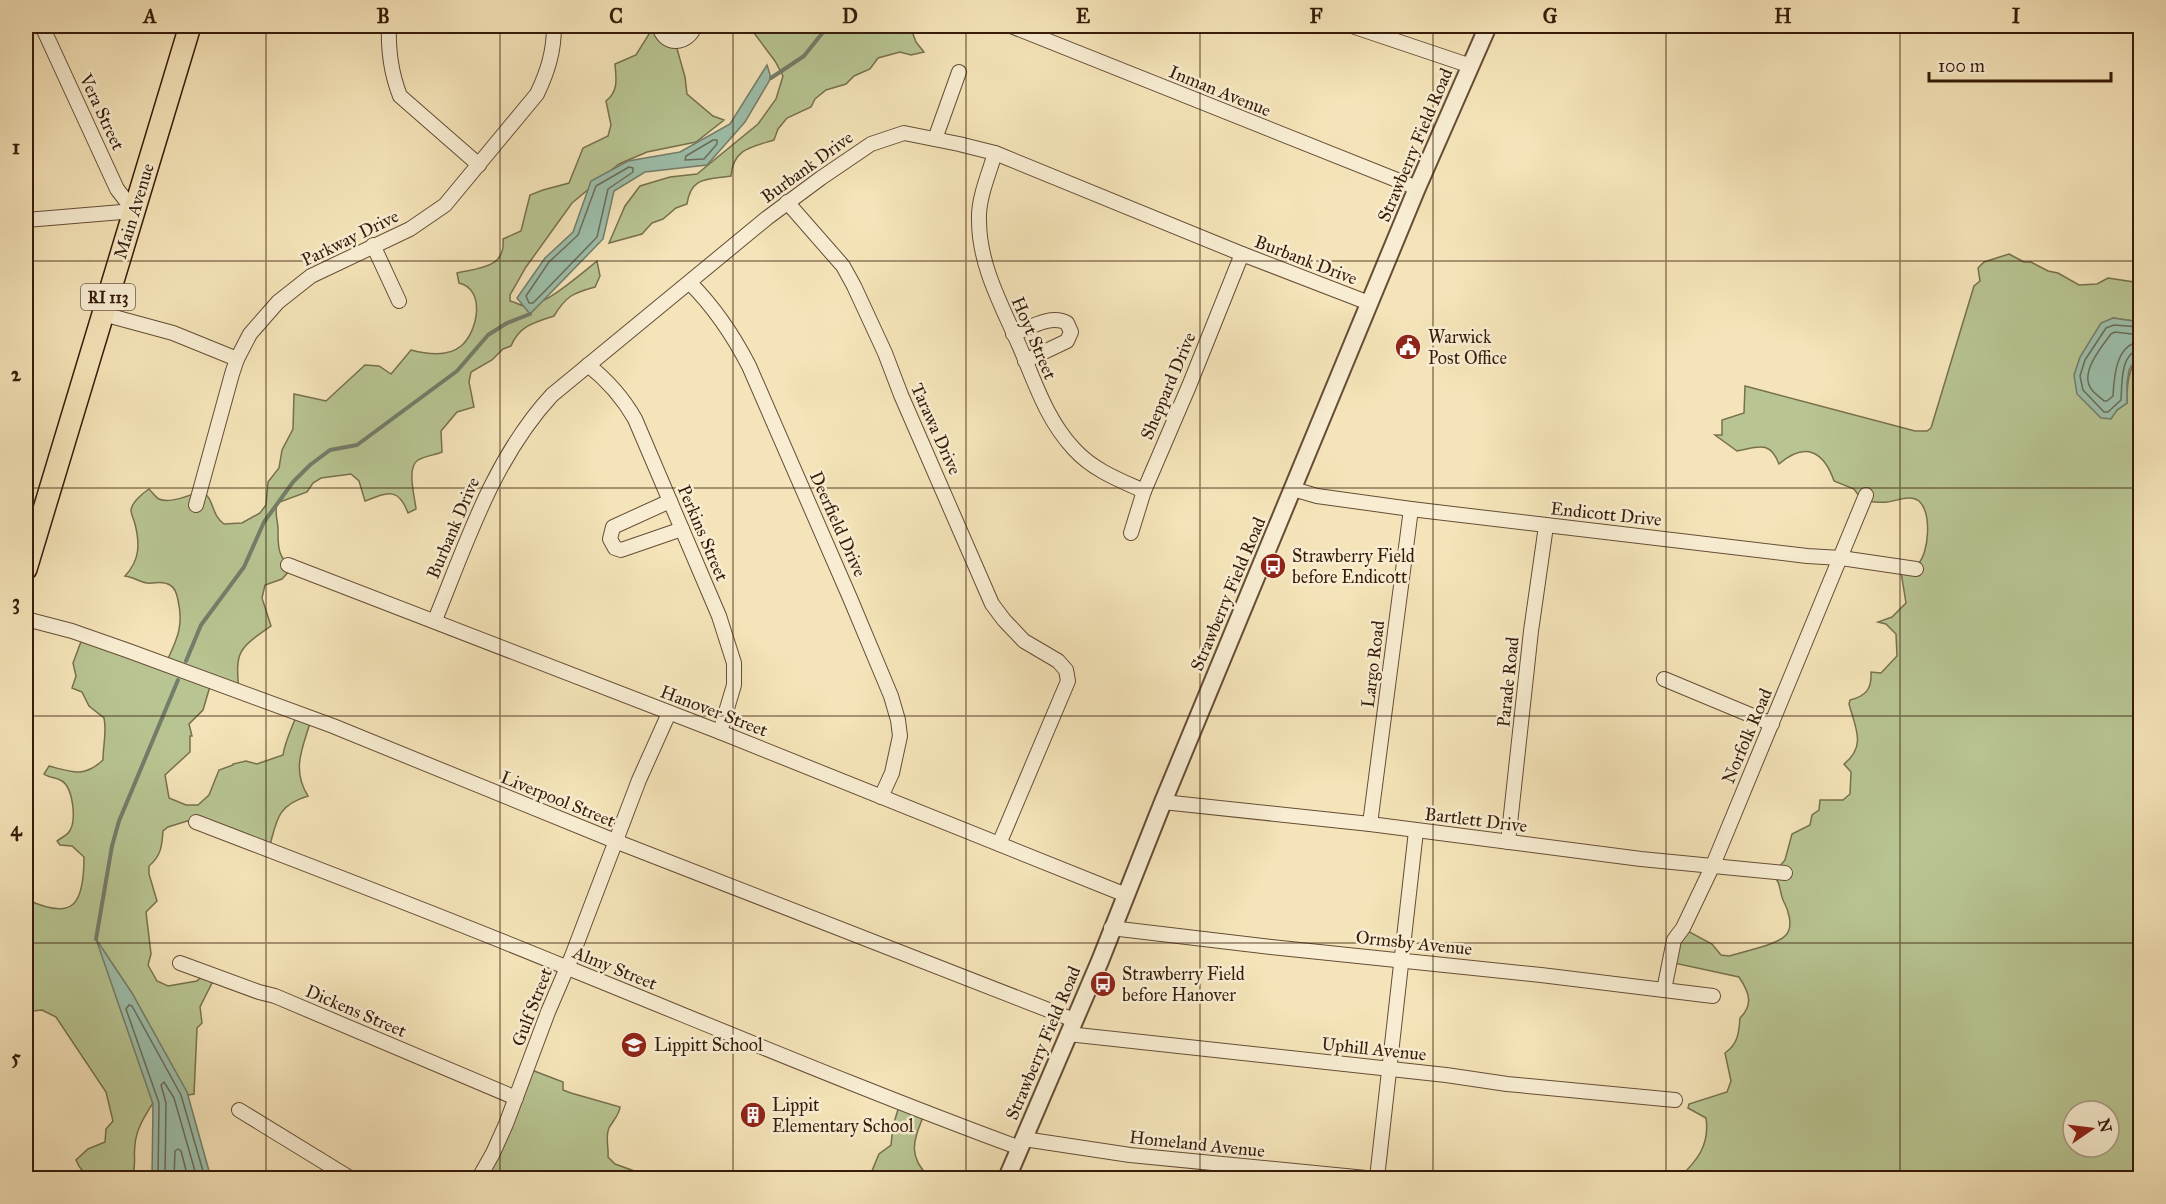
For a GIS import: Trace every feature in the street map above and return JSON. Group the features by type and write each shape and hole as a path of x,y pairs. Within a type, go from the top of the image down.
{"main road":[{"name":"Main Avenue","path":"26,569 190,26"}],"street":[{"name":"Vera Street","path":"42,26 117,189 134,211"},
{"path":"389,26 391,64 400,96 479,165"},
{"name":"Parkway Drive","path":"196,505 237,359 254,328 278,302 311,276 410,229 445,205 537,94 547,72 553,49 554,26"},
{"path":"659,26 661,33 670,42 678,42 689,36 695,26"},
{"name":"Inman Avenue","path":"1011,26 1417,188"},
{"path":"1352,26 1471,66"},
{"name":"Strawberry Field Road","path":"1007,1179 1369,303 1488,26"},
{"path":"935,139 959,72"},
{"name":"Burbank Drive","path":"435,620 492,481 521,433 545,403 787,202 871,144 904,133 995,153 1369,303"},
{"name":"Hoyt Street","path":"995,153 979,212 980,239 988,275 1034,384 1053,422 1075,450 1101,471 1144,491"},
{"name":"Tarawa Drive","path":"787,202 843,266 854,286 992,604 1024,641 1034,649 1058,661 1066,670 1068,681 999,844"},
{"path":"26,220 134,211"},
{"path":"373,245 399,301"},
{"name":"Sheppard Drive","path":"1131,533 1144,491 1242,254"},
{"name":"Deerfield Drive","path":"690,283 719,315 737,342 749,366 891,696 900,736 892,773 881,797"},
{"path":"103,314 173,333 237,359"},
{"path":"1013,334 1058,319 1068,323 1070,327 1071,332 1067,341 1025,361"},
{"name":"Perkins Street","path":"588,365 627,406 644,438 719,616 734,663 735,685 720,732"},
{"name":"Endicott Drive","path":"1293,489 1317,496 1411,509 1807,556 1841,558 1916,569"},
{"name":"Norfolk Road","path":"1664,990 1674,940 1683,928 1713,865 1866,495"},
{"path":"670,501 613,527 610,539 615,548 621,550 682,529"},
{"name":"Largo Road","path":"1370,824 1411,509"},
{"name":"Parade Road","path":"1508,842 1531,631 1546,526"},
{"name":"Hanover Street","path":"288,565 720,732 1126,895"},
{"name":"Liverpool Street","path":"26,619 129,651 323,723 1071,1027"},
{"path":"1664,679 1772,724"},
{"name":"Gulf Street","path":"479,1179 493,1153 516,1098 639,780 669,713"},
{"name":"Bartlett Drive","path":"1163,802 1370,824 1641,859 1785,873"},
{"name":"Almy Street","path":"196,822 566,967 950,1123 1022,1143"},
{"path":"1377,1179 1416,831"},
{"name":"Ormsby Avenue","path":"1111,928 1713,996"},
{"name":"Dickens Street","path":"180,963 275,996 516,1098"},
{"name":"Uphill Avenue","path":"1071,1027 1507,1084 1675,1100"},
{"path":"239,1110 350,1179"},
{"name":"Homeland Avenue","path":"1022,1143 1366,1179"}],"shaded area":[{"path":"654,26 661,26 672,31 685,77 687,94 713,116 724,120 696,142 647,152 619,164 572,203 526,267 510,295 510,301 524,306 542,301 562,289 597,261 600,276 595,287 571,296 554,316 523,329 511,346 503,349 492,360 471,372 469,382 474,407 457,412 441,431 442,452 418,460 414,464 412,476 416,509 408,513 400,499 391,494 365,501 359,481 351,474 321,478 313,483 307,492 277,503 279,548 284,561 292,568 282,579 265,585 262,598 271,626 245,646 241,652 238,667 239,691 211,683 203,710 189,724 192,736 190,736 190,752 165,775 169,798 186,805 198,805 209,795 219,770 246,761 257,764 283,755 297,714 311,720 299,767 300,777 308,796 297,800 283,810 276,824 268,852 187,821 163,831 160,850 149,866 157,901 146,912 151,954 148,965 157,981 168,986 197,981 204,974 213,981 200,1007 202,1023 197,1028 194,1094 181,1096 159,1093 138,1131 132,1178 99,1179 92,1177 80,1168 76,1160 88,1149 105,1142 106,1129 113,1121 106,1092 56,1017 42,1010 33,1011 26,1000 26,899 55,909 65,908 73,904 82,887 84,857 72,846 60,845 57,841 68,833 73,820 73,805 69,790 62,781 44,774 49,766 78,772 90,769 103,760 104,718 89,706 82,692 72,688 76,676 73,663 82,639 166,663 178,633 180,609 176,591 164,583 147,583 125,576 134,564 138,552 138,538 131,512 133,504 149,489 158,498 175,500 201,489 224,524 242,523 260,513 266,505 268,482 279,468 282,450 293,429 294,394 326,401 365,365 379,366 391,374 411,350 443,353 461,346 472,331 476,302 468,287 459,283 457,273 482,268 496,261 503,249 503,239 521,231 530,195 569,183 583,148 608,136 611,125 606,101 615,89 615,64 636,55"},
{"path":"759,26 910,26 916,42 924,52 911,55 900,52 878,58 870,69 854,76 846,84 826,90 815,99 811,107 787,118 778,129 774,140 745,150 735,160 731,176 702,181 692,188 687,204 652,223 642,234 609,243 625,206 640,186 670,177 697,174 758,124 776,99 783,76 754,33"},
{"path":"2009,254 2024,262 2031,262 2048,271 2058,273 2079,285 2097,284 2108,278 2134,282 2140,292 2140,322 2113,318 2117,410 2127,403 2129,376 2140,352 2140,1178 1679,1178 1697,1159 1706,1136 1706,1118 1688,1108 1689,1104 1727,1092 1731,1081 1725,1053 1735,1042 1740,1018 1748,1003 1747,993 1739,977 1674,963 1684,929 1712,944 1721,955 1729,956 1759,948 1782,939 1786,935 1790,927 1788,913 1778,883 1772,875 1785,860 1792,834 1810,825 1812,815 1819,810 1820,800 1843,800 1850,794 1851,772 1844,764 1855,750 1857,736 1850,700 1867,691 1871,672 1881,673 1897,656 1896,634 1886,624 1878,622 1892,617 1906,603 1901,572 1912,568 1922,559 1928,533 1926,514 1919,501 1915,499 1884,502 1863,501 1854,489 1834,481 1825,463 1813,453 1798,453 1779,464 1772,451 1767,448 1757,447 1737,451 1715,435 1722,435 1722,420 1744,413 1745,386 1915,431 1927,431 1931,428 1974,286 1980,281 1978,268 1984,262"},
{"path":"529,1069 563,1082 563,1090 620,1107 608,1132 608,1157 615,1164 654,1178 480,1178"},
{"path":"900,1103 925,1112 914,1147 922,1170 930,1178 869,1178 879,1154 891,1145 893,1126"}],"water":[{"path":"767,65 771,78 745,122 707,165 645,172 614,191 603,239 530,314 517,298 545,258 573,232 591,181 628,161 680,152 730,124"},
{"path":"2113,318 2140,322 2140,352 2129,370 2127,403 2117,410 2111,419 2101,418 2077,394 2074,375 2080,357 2101,323"},
{"path":"96,939 132,993 187,1092 211,1178 152,1178 153,1104"}],"waterway":[{"path":"771,78 804,56 828,26"},
{"path":"186,661 201,625 244,567 264,522 293,482 330,450 357,445 457,371 488,335 507,323 530,314"},
{"path":"96,939 112,846 119,821 178,680"}],"place":[{"name":"Warwick Post Office","path":"1408,347"},
{"name":"Strawberry Field before Endicott","path":"1273,566"},
{"name":"Strawberry Field before Hanover","path":"1103,984"},
{"name":"Lippitt School","path":"634,1045"},
{"name":"Lippit Elementary School","path":"753,1115"}]}
